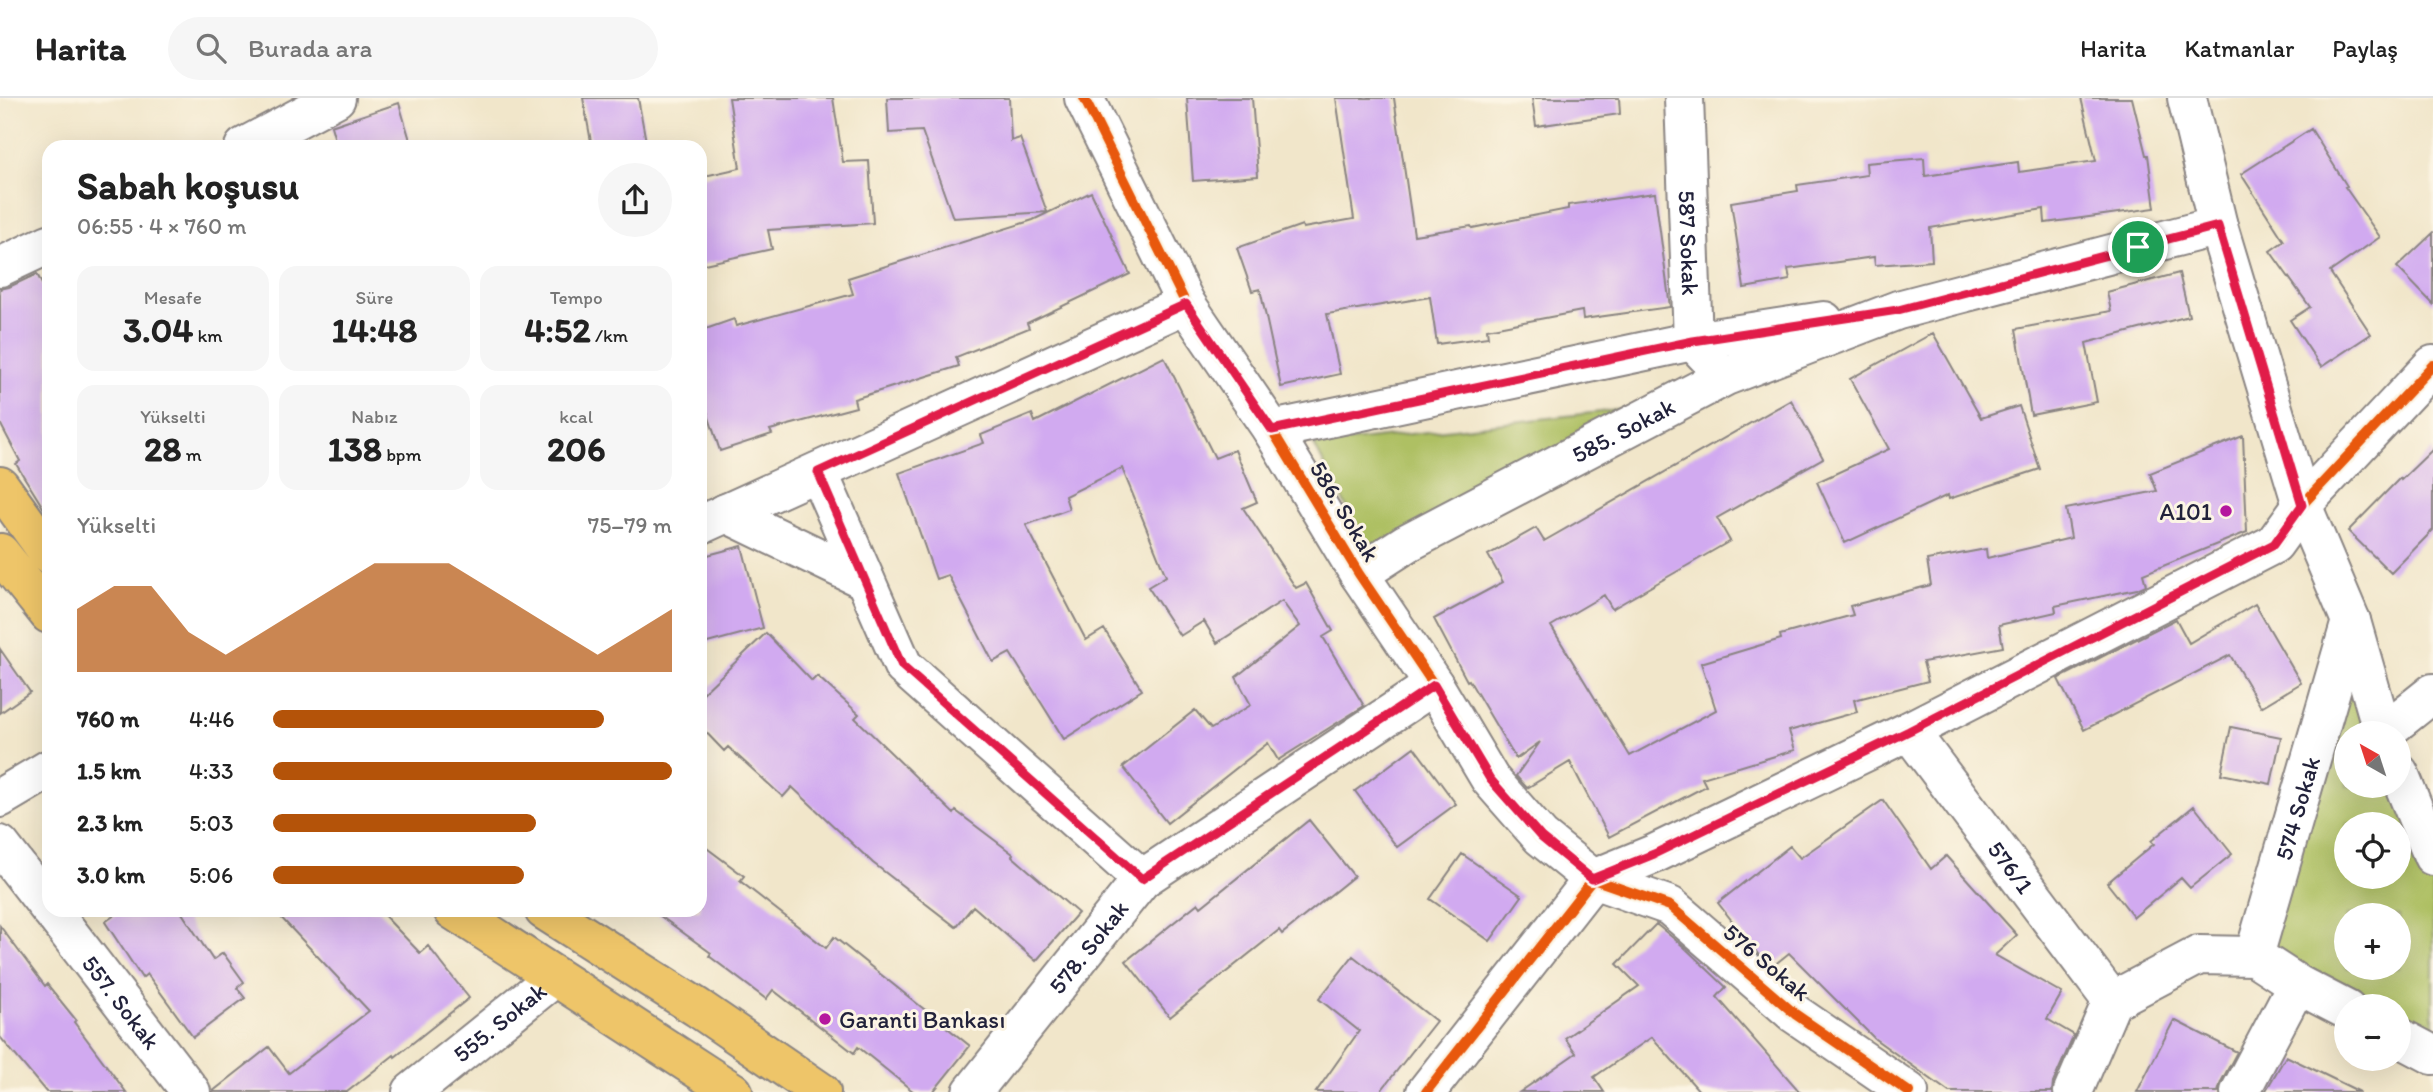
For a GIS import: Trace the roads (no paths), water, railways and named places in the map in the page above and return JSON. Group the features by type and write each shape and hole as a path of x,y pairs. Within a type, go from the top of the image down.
{"main road":[{"path":"0,486 42,544"},
{"path":"0,553 42,605"},
{"path":"464,917 730,1091"},
{"path":"555,917 698,1008 821,1092"}],"street":[{"path":"275,140 301,134 336,98"},
{"name":"586. Sokak","path":"1084,98 1186,304 1272,430 1359,574 1434,685 1490,779 1541,837 1592,879"},
{"name":"587 Sokak","path":"1684,98 1693,341"},
{"path":"2187,98 2218,226 2302,505 2351,621 2380,721"},
{"name":"585. Sokak","path":"1272,430 1693,341 1898,310 2218,226"},
{"path":"0,267 42,247"},
{"path":"713,519 1186,304"},
{"name":"585. Sokak","path":"1359,574 1407,543 1726,376 1898,310"},
{"path":"1693,341 1726,376"},
{"path":"1426,1092 1592,879 1654,854 1909,731 2274,544 2302,505 2433,365"},
{"path":"818,472 902,666 1142,879"},
{"path":"713,519 865,580"},
{"name":"574 Sokak","path":"2254,956 2351,621"},
{"name":"578. Sokak","path":"972,1092 1142,879 1434,685"},
{"path":"2398,721 2433,693"},
{"name":"576/1","path":"1909,731 2112,1002"},
{"path":"0,798 42,773"},
{"path":"2409,798 2433,856"},
{"name":"557. Sokak","path":"0,845 42,899"},
{"name":"576 Sokak","path":"1592,879 1670,906 1795,1014 1909,1092"},
{"name":"557. Sokak","path":"56,917 191,1092"},
{"path":"2073,1092 2112,1002 2199,955 2254,956 2297,984 2334,1003"},
{"name":"555. Sokak","path":"412,1092 555,977"},
{"path":"2240,1092 2297,984"},
{"path":"2411,1043 2433,1055"}],"place":[{"name":"A101","path":"2226,511"},
{"name":"Garanti Bankası","path":"825,1019"}]}
